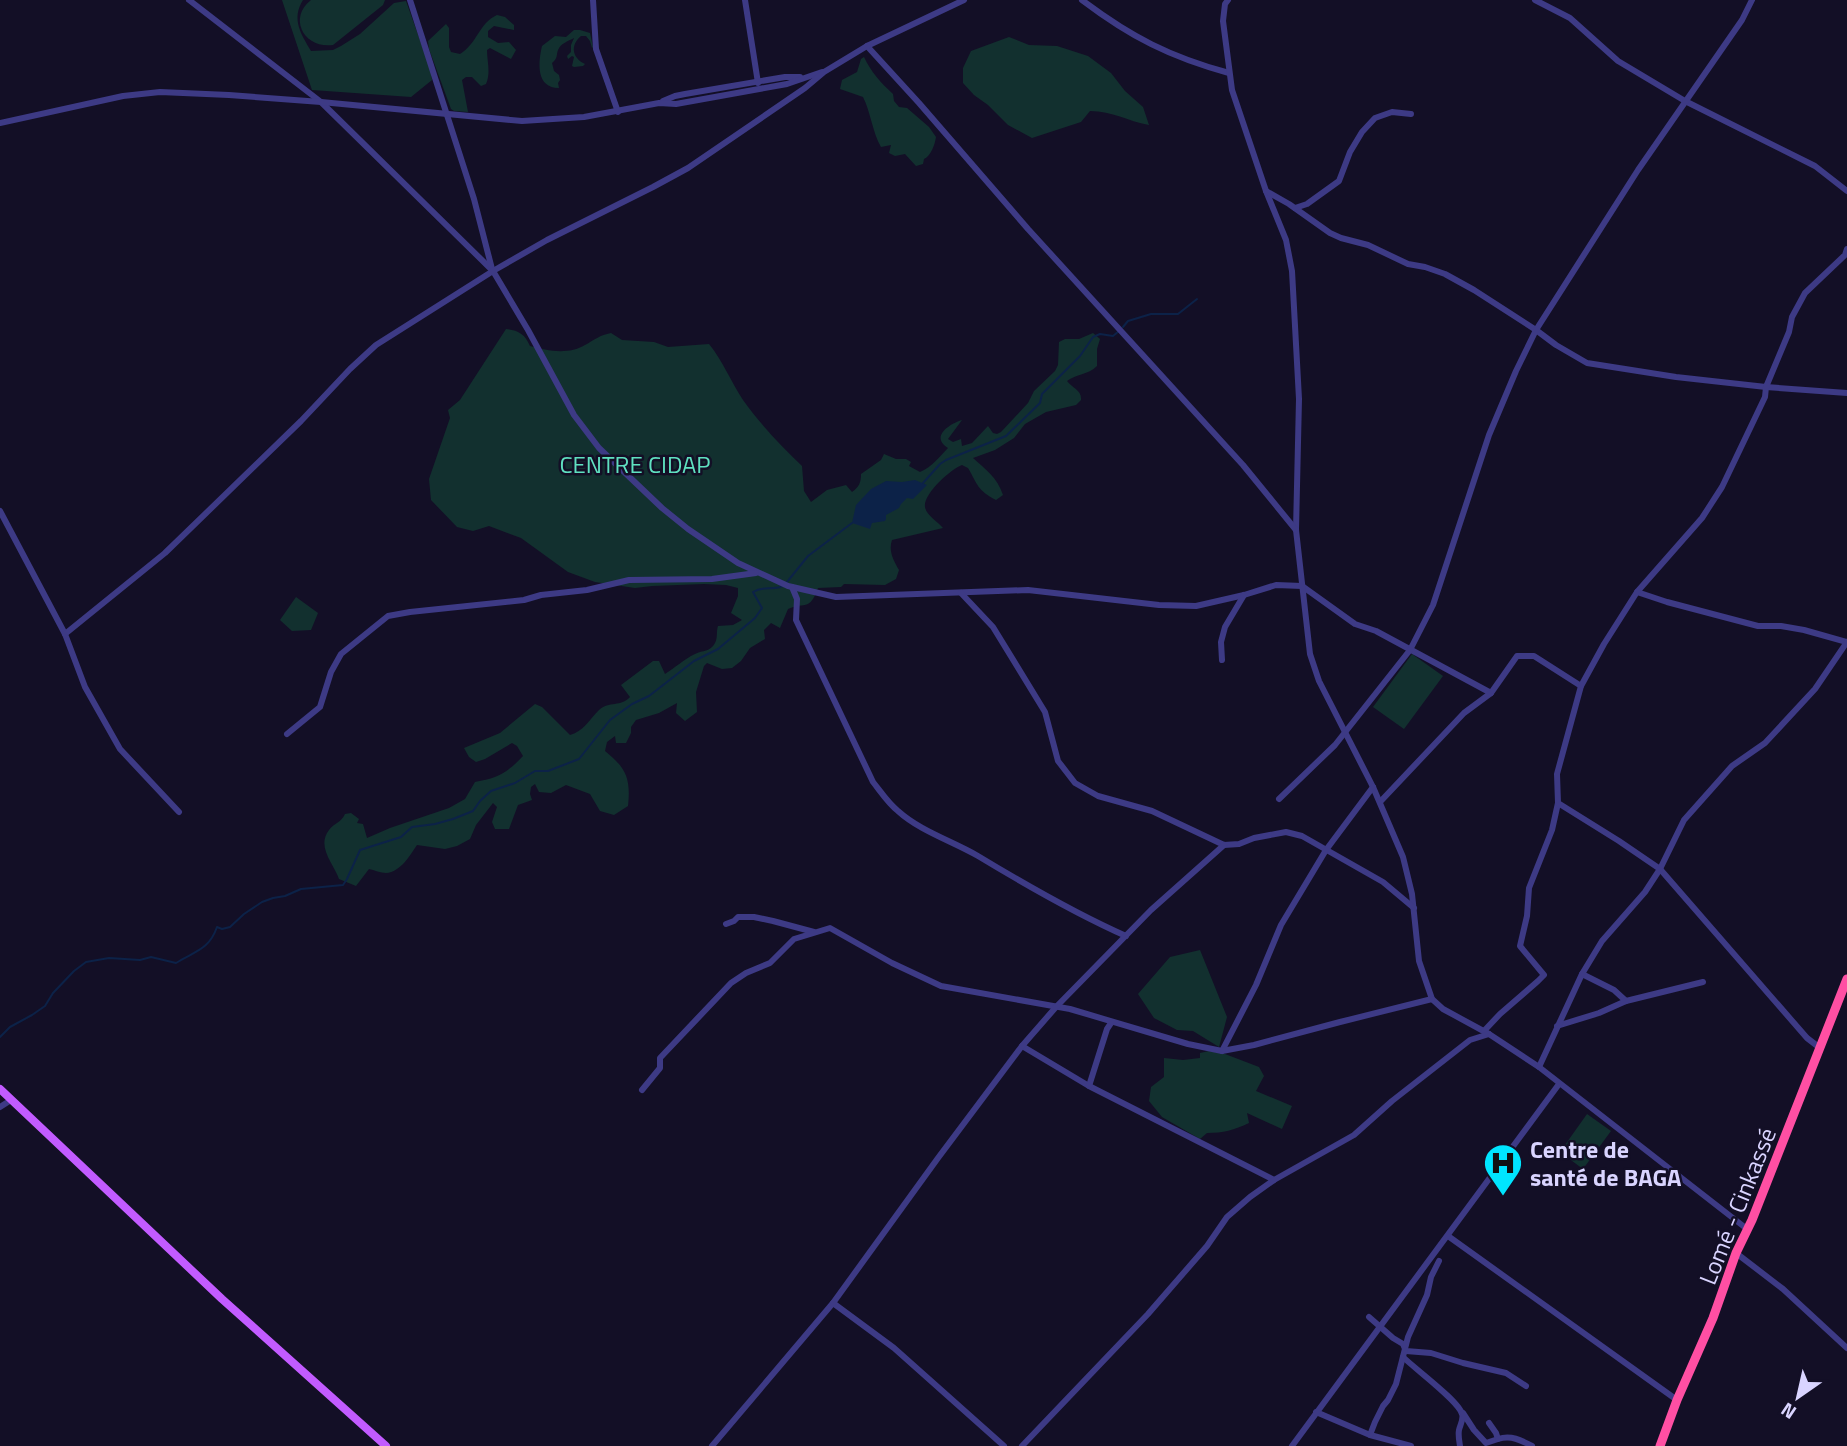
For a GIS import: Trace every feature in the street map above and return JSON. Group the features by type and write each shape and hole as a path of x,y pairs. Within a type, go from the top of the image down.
{"highway":[{"name":"Lomé - Cinkassé","path":"1660,1446 1847,979"}],"main road":[{"path":"0,1089 222,1299 386,1446"}],"street":[{"path":"189,0 321,102 493,271 574,415 599,448 670,515 738,563 788,585 836,597 1028,590 1159,605 1196,606 1276,585 1302,586 1355,624 1376,631 1491,693"},
{"path":"410,0 448,113 493,271"},
{"path":"593,0 596,49 618,112"},
{"path":"746,0 758,85"},
{"path":"65,634 165,553 302,421 349,369 376,345 557,234 688,168 805,88 824,72 867,46 964,0"},
{"path":"1082,0 1127,32 1159,49 1229,73"},
{"path":"1228,0 1223,21 1231,90 1286,240 1292,271 1298,399 1297,530 1310,654 1318,681 1373,787 1408,872 1419,961 1432,999 1443,1009 1486,1032 1539,1067 1747,1229"},
{"path":"1535,0 1570,18 1618,61 1685,101 1815,166 1847,191"},
{"path":"1279,799 1346,733 1410,650 1433,605 1489,435 1536,330 1638,170 1742,20 1752,0"},
{"path":"867,46 1116,327 1243,465 1297,530"},
{"path":"0,123 123,96 160,92 229,94 522,121 618,112 758,85 787,84 824,72"},
{"path":"1295,208 1307,204 1339,181 1350,152 1362,132 1376,118 1392,112 1411,114"},
{"path":"1266,191 1341,238 1368,245 1408,264 1445,274 1587,363 1675,377 1847,393"},
{"path":"1022,1446 1148,1314 1207,1246 1227,1217 1274,1180 1354,1135 1392,1101 1470,1040 1486,1032 1500,1014 1544,975 1520,946 1527,916 1529,888 1552,830 1558,803 1557,774 1581,686 1637,592 1702,518 1722,487 1765,397 1766,387 1789,332 1792,317 1805,293 1845,255 1847,249"},
{"path":"0,511 65,634 85,687 120,749 179,812"},
{"path":"287,734 320,707 331,672 341,654 388,616 524,600 629,580 712,579 758,573"},
{"path":"788,585 797,599 796,621 808,648 873,782 888,802 915,823 1063,906 1125,936"},
{"path":"1539,1067 1582,974 1602,941 1645,892 1660,869 1684,820 1732,766 1765,743 1815,689 1847,642 1804,630 1758,626 1637,592"},
{"path":"961,593 993,627 1045,712 1058,761 1075,783 1098,796 1152,811 1224,845 1286,832 1302,836 1383,882 1414,908"},
{"path":"1222,660 1221,642 1225,627 1244,595"},
{"path":"1380,802 1464,713 1491,693 1517,656 1534,656 1581,686"},
{"path":"1222,1051 1256,985 1281,925 1326,850 1373,787"},
{"path":"1558,803 1660,869 1807,1038 1820,1048"},
{"path":"712,1446 834,1303 938,1158 1022,1046 1056,1006 1151,909 1224,845"},
{"path":"726,924 738,917 754,917 814,932"},
{"path":"642,1090 660,1068 660,1058 731,983 770,963 794,939 830,928 892,963 941,986 1056,1006 1188,1044 1222,1051 1432,999"},
{"path":"1582,974 1614,990 1626,1001"},
{"path":"1557,1026 1626,1001 1703,982"},
{"path":"1089,1086 1111,1023"},
{"path":"1022,1046 1089,1086 1274,1180"},
{"path":"1292,1446 1559,1084"},
{"path":"0,1107 11,1100"},
{"path":"1448,1236 1677,1400"},
{"path":"1736,1253 1783,1289 1847,1348"},
{"path":"1370,1435 1396,1384 1412,1325 1427,1295 1431,1277 1439,1261"},
{"path":"834,1303 894,1348 1003,1446"},
{"path":"1369,1317 1403,1344 1406,1350 1431,1353 1506,1373 1526,1385"},
{"path":"1403,1357 1455,1403 1486,1443 1510,1437 1532,1446"},
{"path":"1460,1446 1462,1411"},
{"path":"1316,1412 1370,1435 1411,1446"},
{"path":"1489,1423 1498,1439"}],"green space":[{"path":"282,0 303,0 299,7 298,20 311,51 333,50 341,46 360,34 394,3 406,1 432,80 411,97 312,90"},
{"path":"311,0 385,0 383,5 333,45 323,45 307,38 300,24 300,16"},
{"path":"497,15 505,17 514,25 514,30 494,26 488,31 488,37 498,43 509,42 516,50 511,59 490,48 487,50 489,71 486,84 481,86 472,77 462,80 468,112 454,111 451,109 428,41 446,24 449,28 451,52 460,54 486,23"},
{"path":"574,30 590,33 593,47 586,36 577,40 575,55 585,64 574,67 574,57 568,59 567,56 571,52 574,38 560,46 552,63 554,71 559,75 559,88 552,87 546,84 540,73 542,46 555,36 566,37"},
{"path":"1009,37 1029,45 1057,46 1088,56 1111,73 1125,91 1143,107 1149,125 1090,111 1081,122 1032,138 1008,125 963,83 963,68 971,51"},
{"path":"864,57 877,77 893,94 899,107 907,108 929,127 936,137 923,164 916,166 905,154 895,156 889,153 891,145 881,147 863,97 840,89 842,80 857,72"},
{"name":"CENTRE CIDAP","path":"506,329 521,333 530,346 558,351 579,348 611,333 622,340 654,342 668,347 709,344 750,409 802,466 804,491 811,502 827,490 846,485 852,492 861,480 861,474 881,460 884,454 896,459 906,459 911,462 909,466 920,472 925,470 948,448 941,440 943,431 962,420 948,439 953,442 961,439 962,446 972,443 988,426 993,433 1001,432 1028,403 1034,391 1055,371 1058,365 1059,342 1079,339 1093,333 1100,339 1097,366 1067,381 1080,394 1081,400 1076,405 1046,412 1025,424 1014,438 995,450 973,458 987,470 1003,495 996,500 979,487 968,468 962,465 957,467 939,483 926,502 927,513 943,528 892,540 891,552 899,570 896,579 885,585 844,584 841,587 818,588 809,603 788,609 780,628 771,623 764,630 765,639 750,648 732,668 722,669 707,663 704,666 696,692 697,712 685,721 676,713 677,703 659,713 636,720 626,743 616,743 615,736 607,742 605,751 622,768 628,781 628,806 614,815 600,811 590,794 566,785 551,793 539,792 535,784 531,787 532,800 518,805 509,829 495,829 492,822 497,807 493,803 476,825 470,839 445,849 417,845 396,870 386,873 369,869 356,886 339,879 324,843 329,830 345,814 351,813 359,819 357,823 363,824 367,838 449,808 465,799 475,782 502,774 523,756 512,743 476,762 464,748 500,733 535,704 542,707 570,735 575,733 603,707 623,702 630,697 621,685 653,661 659,661 665,674 691,656 711,648 716,641 718,626 733,625 742,620 731,613 738,596 738,588 704,584 635,588 595,582 568,572 521,538 489,526 473,531 457,527 431,500 429,479 450,418 448,410 460,400"},
{"path":"296,597 318,613 311,630 292,631 280,620"},
{"path":"1412,654 1443,676 1404,729 1373,707"},
{"path":"1200,950 1227,1017 1219,1047 1193,1031 1177,1030 1154,1018 1138,994 1170,957"},
{"path":"1209,1051 1259,1067 1264,1076 1256,1091 1292,1106 1282,1129 1247,1113 1249,1123 1228,1131 1207,1133 1200,1139 1162,1117 1149,1101 1151,1087 1164,1077 1164,1058 1200,1058 1200,1053"},
{"path":"1587,1114 1611,1131 1583,1169 1560,1152"}],"water":[{"path":"915,480 927,485 913,499 907,498 899,508 886,515 885,521 872,523 870,529 852,523 856,505 871,489 886,481"}],"waterway":[{"path":"1123,327 1128,321 1151,314 1178,314 1197,299"},
{"path":"923,483 946,460 1006,436 1040,403 1042,394 1080,356 1093,337 1100,334 1113,336 1119,331"},
{"path":"787,582 808,556 852,523"},
{"path":"0,1037 10,1027 45,1006 53,993 86,962 109,958 140,960 151,957 176,963 206,945 217,927 230,927 262,902 301,889 343,885 360,850 401,837 412,827 435,824 473,811 491,791 515,783 535,771 548,771 579,759 610,720 649,696 694,661 718,649 755,618 762,608 753,592 783,586"}],"place":[{"name":"Centre de santé de BAGA","path":"1503,1197"}]}
